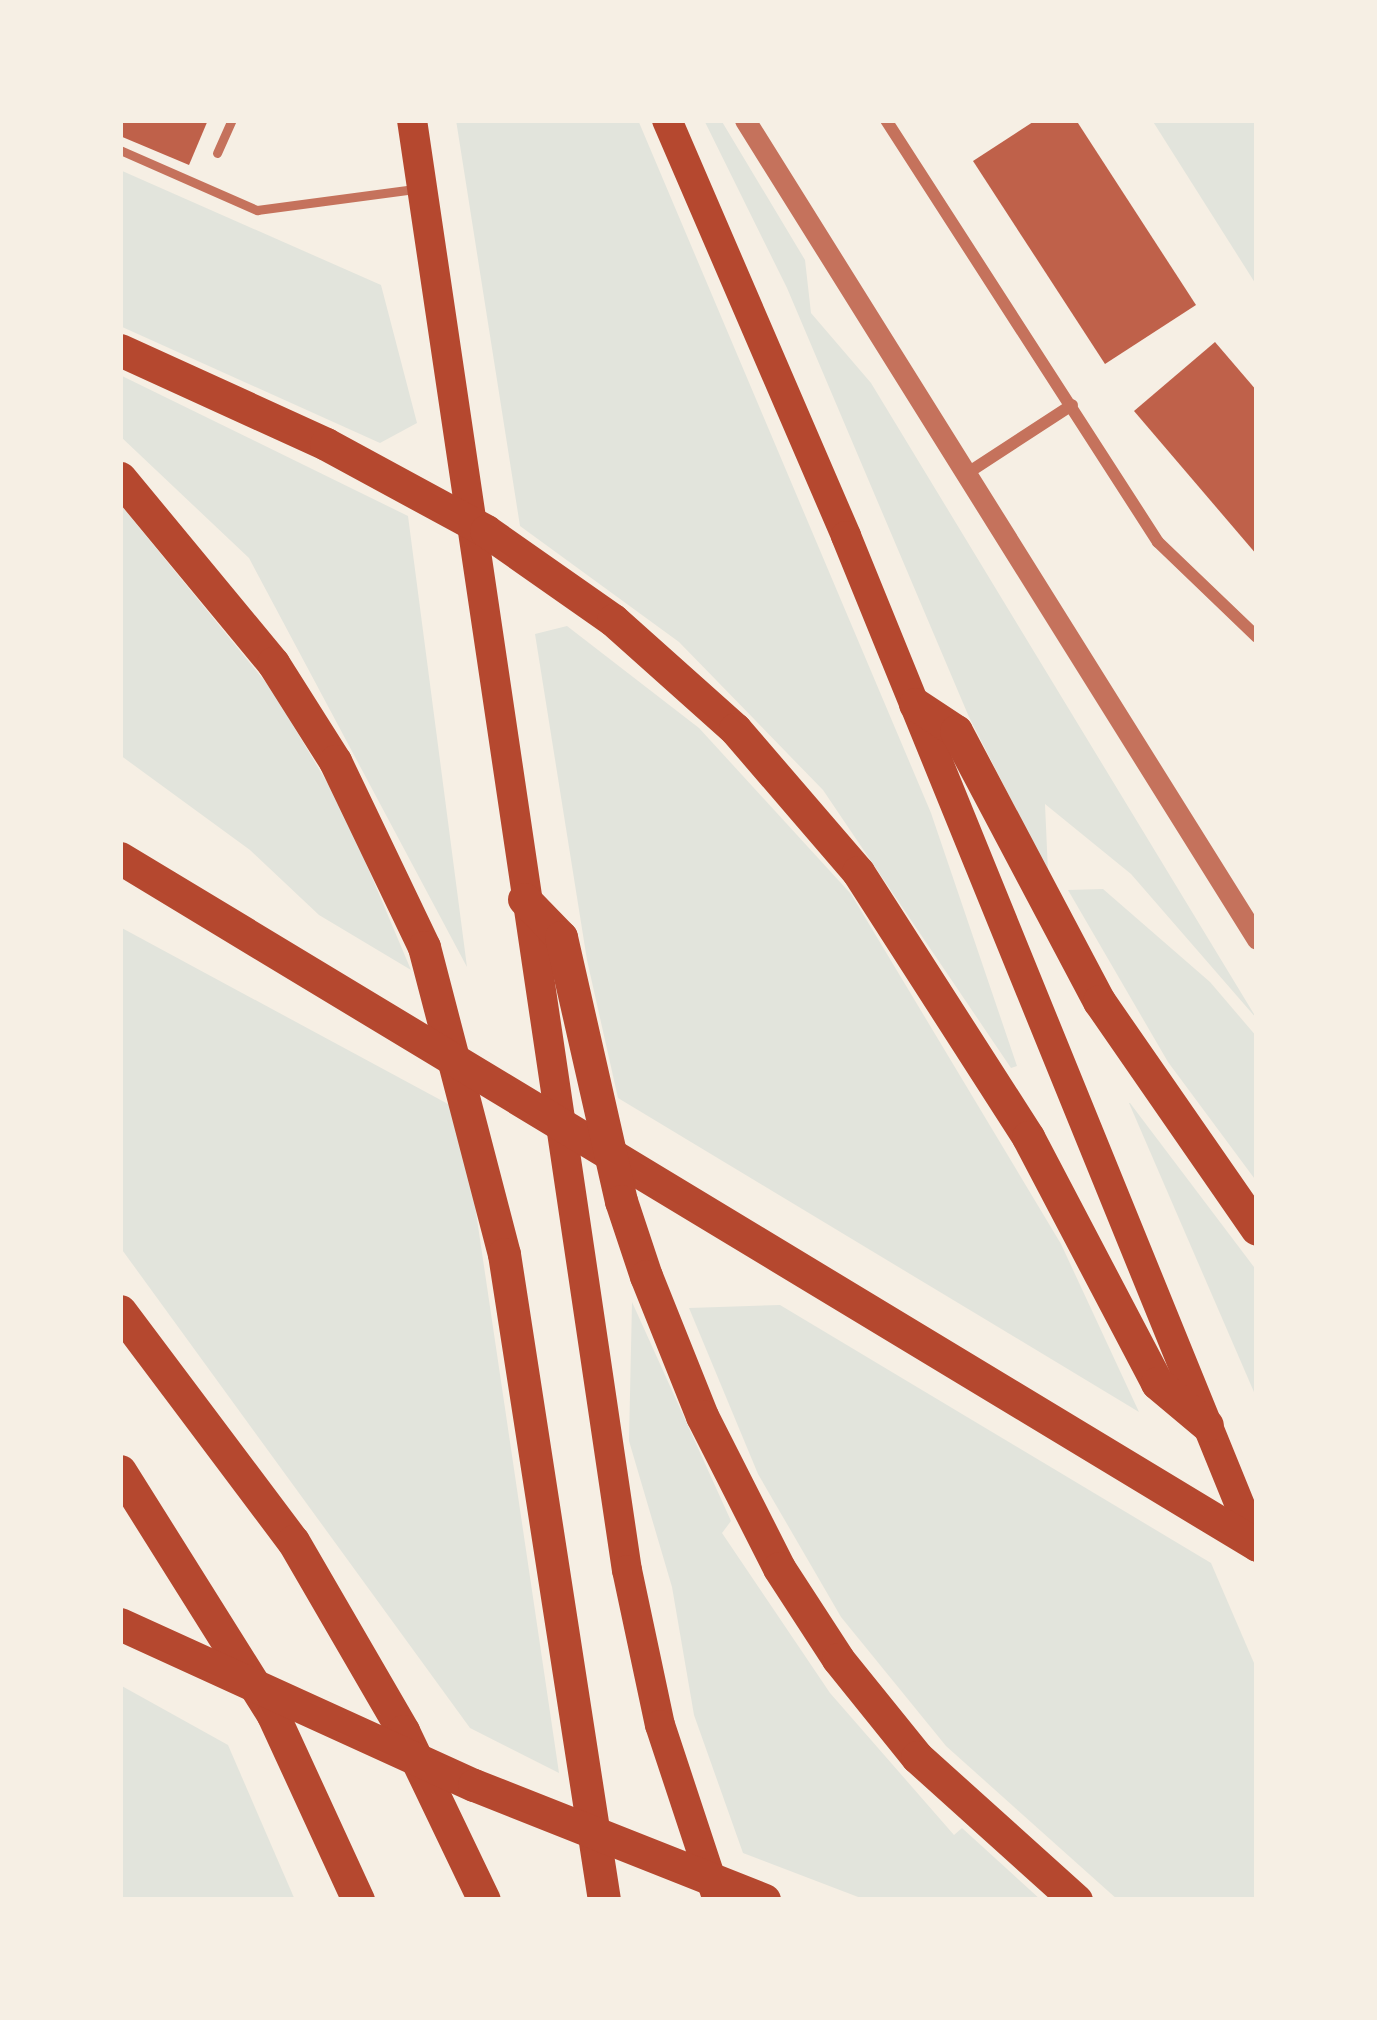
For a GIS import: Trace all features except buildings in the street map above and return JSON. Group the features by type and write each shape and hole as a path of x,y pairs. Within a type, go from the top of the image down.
{"highway":[{"path":"412,120 426,188 524,899 630,1589 660,1725 718,1900"},
{"path":"667,120 915,704 1257,1546"},
{"path":"120,350 326,445 486,531 613,620 735,729 858,872 1028,1137 1157,1383 1207,1425"},
{"path":"120,478 273,663 335,760 424,947 504,1254 604,1900"},
{"path":"915,704 956,731 1100,1001 1257,1229"},
{"path":"120,857 1257,1546"},
{"path":"524,899 561,937 620,1201 702,1416 778,1568 849,1674 917,1757 1076,1900"},
{"path":"120,1311 292,1541 403,1731 484,1900"},
{"path":"120,1472 273,1715 358,1900"},
{"path":"120,1624 454,1777 764,1900"}],"street":[{"path":"745,120 963,476 1257,939"},
{"path":"886,120 1158,542 1257,638"},
{"path":"963,476 1072,405"}],"lane":[{"path":"217,153 232,120"},
{"path":"120,150 256,210 426,188"}],"shaded area":[{"path":"456,120 638,120 931,813 1017,1066 1011,1068 823,790 679,642 520,526"},
{"path":"704,120 721,120 805,260 811,313 871,383 1257,1019 1131,874 1045,804 1048,872 969,717 787,288"},
{"path":"1152,120 1257,120 1257,286"},
{"path":"120,170 381,285 417,423 380,443 120,326"},
{"path":"120,375 408,516 467,967 249,558 120,436"},
{"path":"120,504 272,690 344,811 411,970 319,915 250,850 120,755"},
{"path":"567,626 699,728 851,894 1061,1244 1139,1412 618,1098 587,960 535,634"},
{"path":"1103,889 1210,982 1257,1037 1257,1182 1168,1062 1068,890"},
{"path":"120,927 461,1111 559,1773 470,1728 120,1247"},
{"path":"1129,1103 1257,1271 1257,1399"},
{"path":"632,1302 731,1521 722,1533 830,1693 954,1835 962,1828 1041,1900 866,1900 743,1853 694,1715 672,1587 629,1441"},
{"path":"780,1305 1211,1563 1257,1670 1257,1900 1118,1900 946,1746 841,1617 758,1474 689,1308"},
{"path":"120,1685 228,1745 295,1900 120,1900"}]}
